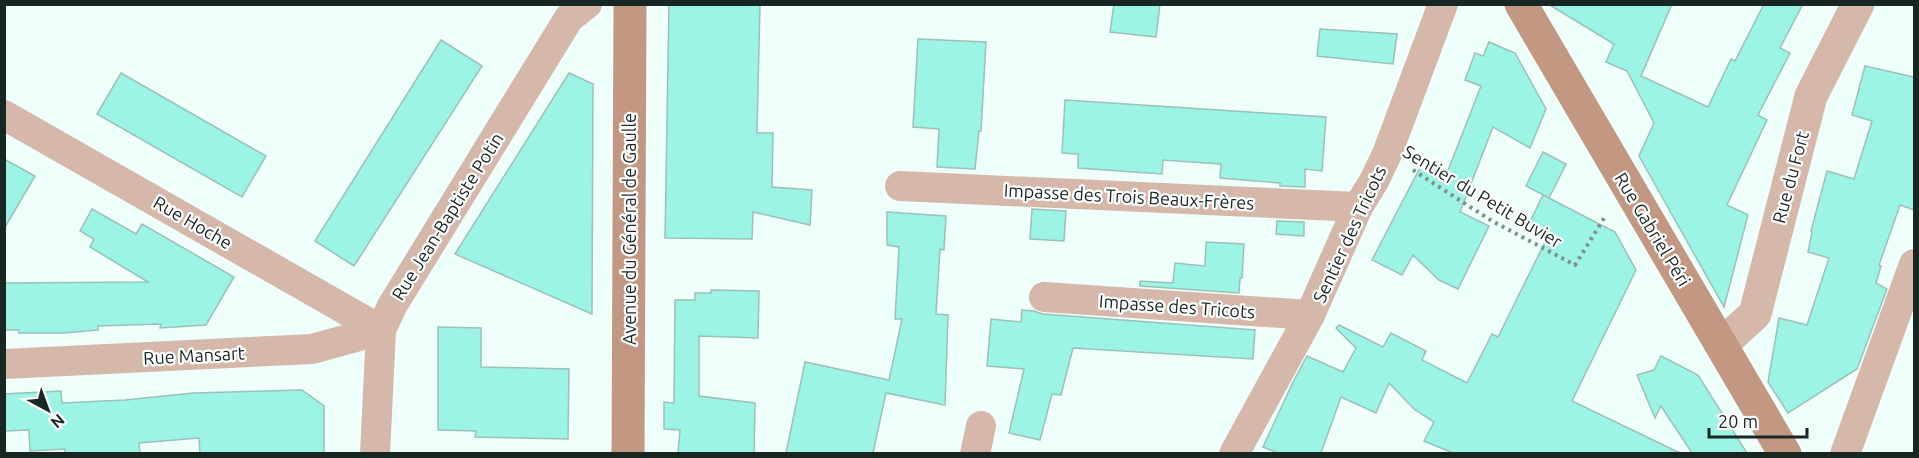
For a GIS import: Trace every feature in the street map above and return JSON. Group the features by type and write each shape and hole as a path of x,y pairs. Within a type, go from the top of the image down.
{"main road":[{"name":"Avenue du Général de Gaulle","path":"628,453 630,4"},
{"name":"Rue Gabriel Péri","path":"1521,4 1785,453"}],"street":[{"name":"Rue Jean-Baptiste Potin","path":"375,453 381,330 392,306 568,18 587,4"},
{"name":"Sentier des Tricots","path":"1234,453 1310,315 1358,207 1387,154 1443,4"},
{"name":"Rue du Fort","path":"1722,344 1755,314 1811,96 1858,4"},
{"name":"Rue Hoche","path":"4,115 381,330"},
{"name":"Impasse des Trois Beaux-Frères","path":"900,186 1358,207"},
{"path":"1845,453 1914,264"},
{"name":"Impasse des Tricots","path":"1044,297 1310,315"},
{"name":"Rue Mansart","path":"4,364 312,349 381,330"}],"path":[{"name":"Sentier du Petit Buvier","path":"1387,154 1492,221 1575,265 1626,182"}],"building":[{"path":"669,4 760,4 757,133 773,133 772,187 812,190 810,225 753,212 752,239 665,238"},
{"path":"1114,4 1160,4 1156,37 1110,32"},
{"path":"1548,4 1672,4 1641,76 1708,107 1731,59 1735,61 1764,4 1803,4 1780,48 1790,53 1758,115 1767,120 1727,205 1748,215 1724,307 1639,156 1654,123 1627,71 1606,62 1614,44"},
{"path":"1320,29 1397,34 1393,64 1317,56"},
{"path":"918,39 986,42 981,131 979,131 975,169 937,167 939,129 913,127"},
{"path":"441,40 482,66 354,266 315,241"},
{"path":"1489,42 1515,53 1546,109 1530,148 1493,127 1460,212 1489,226 1458,289 1439,280 1413,255 1402,275 1372,260 1425,158 1447,173 1481,86 1465,80 1475,53 1483,56"},
{"path":"1865,66 1914,77 1914,210 1900,205 1879,265 1881,266 1876,283 1887,289 1857,369 1788,413 1768,382 1779,318 1807,325 1829,258 1808,252 1811,231 1827,171 1854,179 1872,121 1852,115"},
{"path":"121,73 266,156 242,197 97,114"},
{"path":"569,73 593,84 592,314 455,254"},
{"path":"1065,100 1326,117 1322,171 1305,169 1305,187 1220,178 1221,164 1163,160 1162,174 1078,168 1078,154 1062,153"},
{"path":"1543,152 1566,164 1549,198 1526,186"},
{"path":"4,159 35,176 4,229"},
{"path":"1543,195 1615,232 1636,270 1572,401 1680,453 1453,453 1424,441 1434,422 1414,409 1389,383 1376,413 1341,397 1321,453 1278,453 1263,447 1307,356 1343,372 1356,348 1336,328 1339,325 1383,347 1391,333 1426,351 1422,360 1467,383 1492,334 1498,337 1546,240 1526,230"},
{"path":"92,209 136,234 142,224 234,277 206,325 160,328 161,324 98,326 98,330 63,333 19,333 19,330 4,330 4,283 148,282 90,247 94,239 80,231"},
{"path":"1032,209 1066,211 1064,241 1030,239"},
{"path":"887,212 946,216 944,250 940,249 936,314 948,315 945,405 886,393 873,453 786,453 805,362 889,380 902,319 895,319 899,247 887,245"},
{"path":"1277,221 1304,222 1304,236 1276,234"},
{"path":"1206,242 1244,244 1239,293 1140,286 1140,281 1173,283 1175,263 1205,266"},
{"path":"711,290 759,291 758,338 699,336 699,396 755,403 754,453 678,453 680,430 664,429 664,402 674,403 675,300 695,300 695,293 711,293"},
{"path":"1022,310 1043,314 1255,330 1253,359 1073,348 1061,395 1052,394 1040,440 1009,433 1024,369 987,366 991,319 1021,322"},
{"path":"438,327 481,328 481,367 569,369 568,439 475,437 476,431 438,430"},
{"path":"1661,356 1698,375 1747,453 1692,453 1661,406 1655,418 1637,375 1654,370"},
{"path":"302,390 324,406 324,453 200,453 199,438 139,443 140,453 65,453 65,449 30,451 29,430 4,431 4,394 61,391 62,403 194,393"}]}
